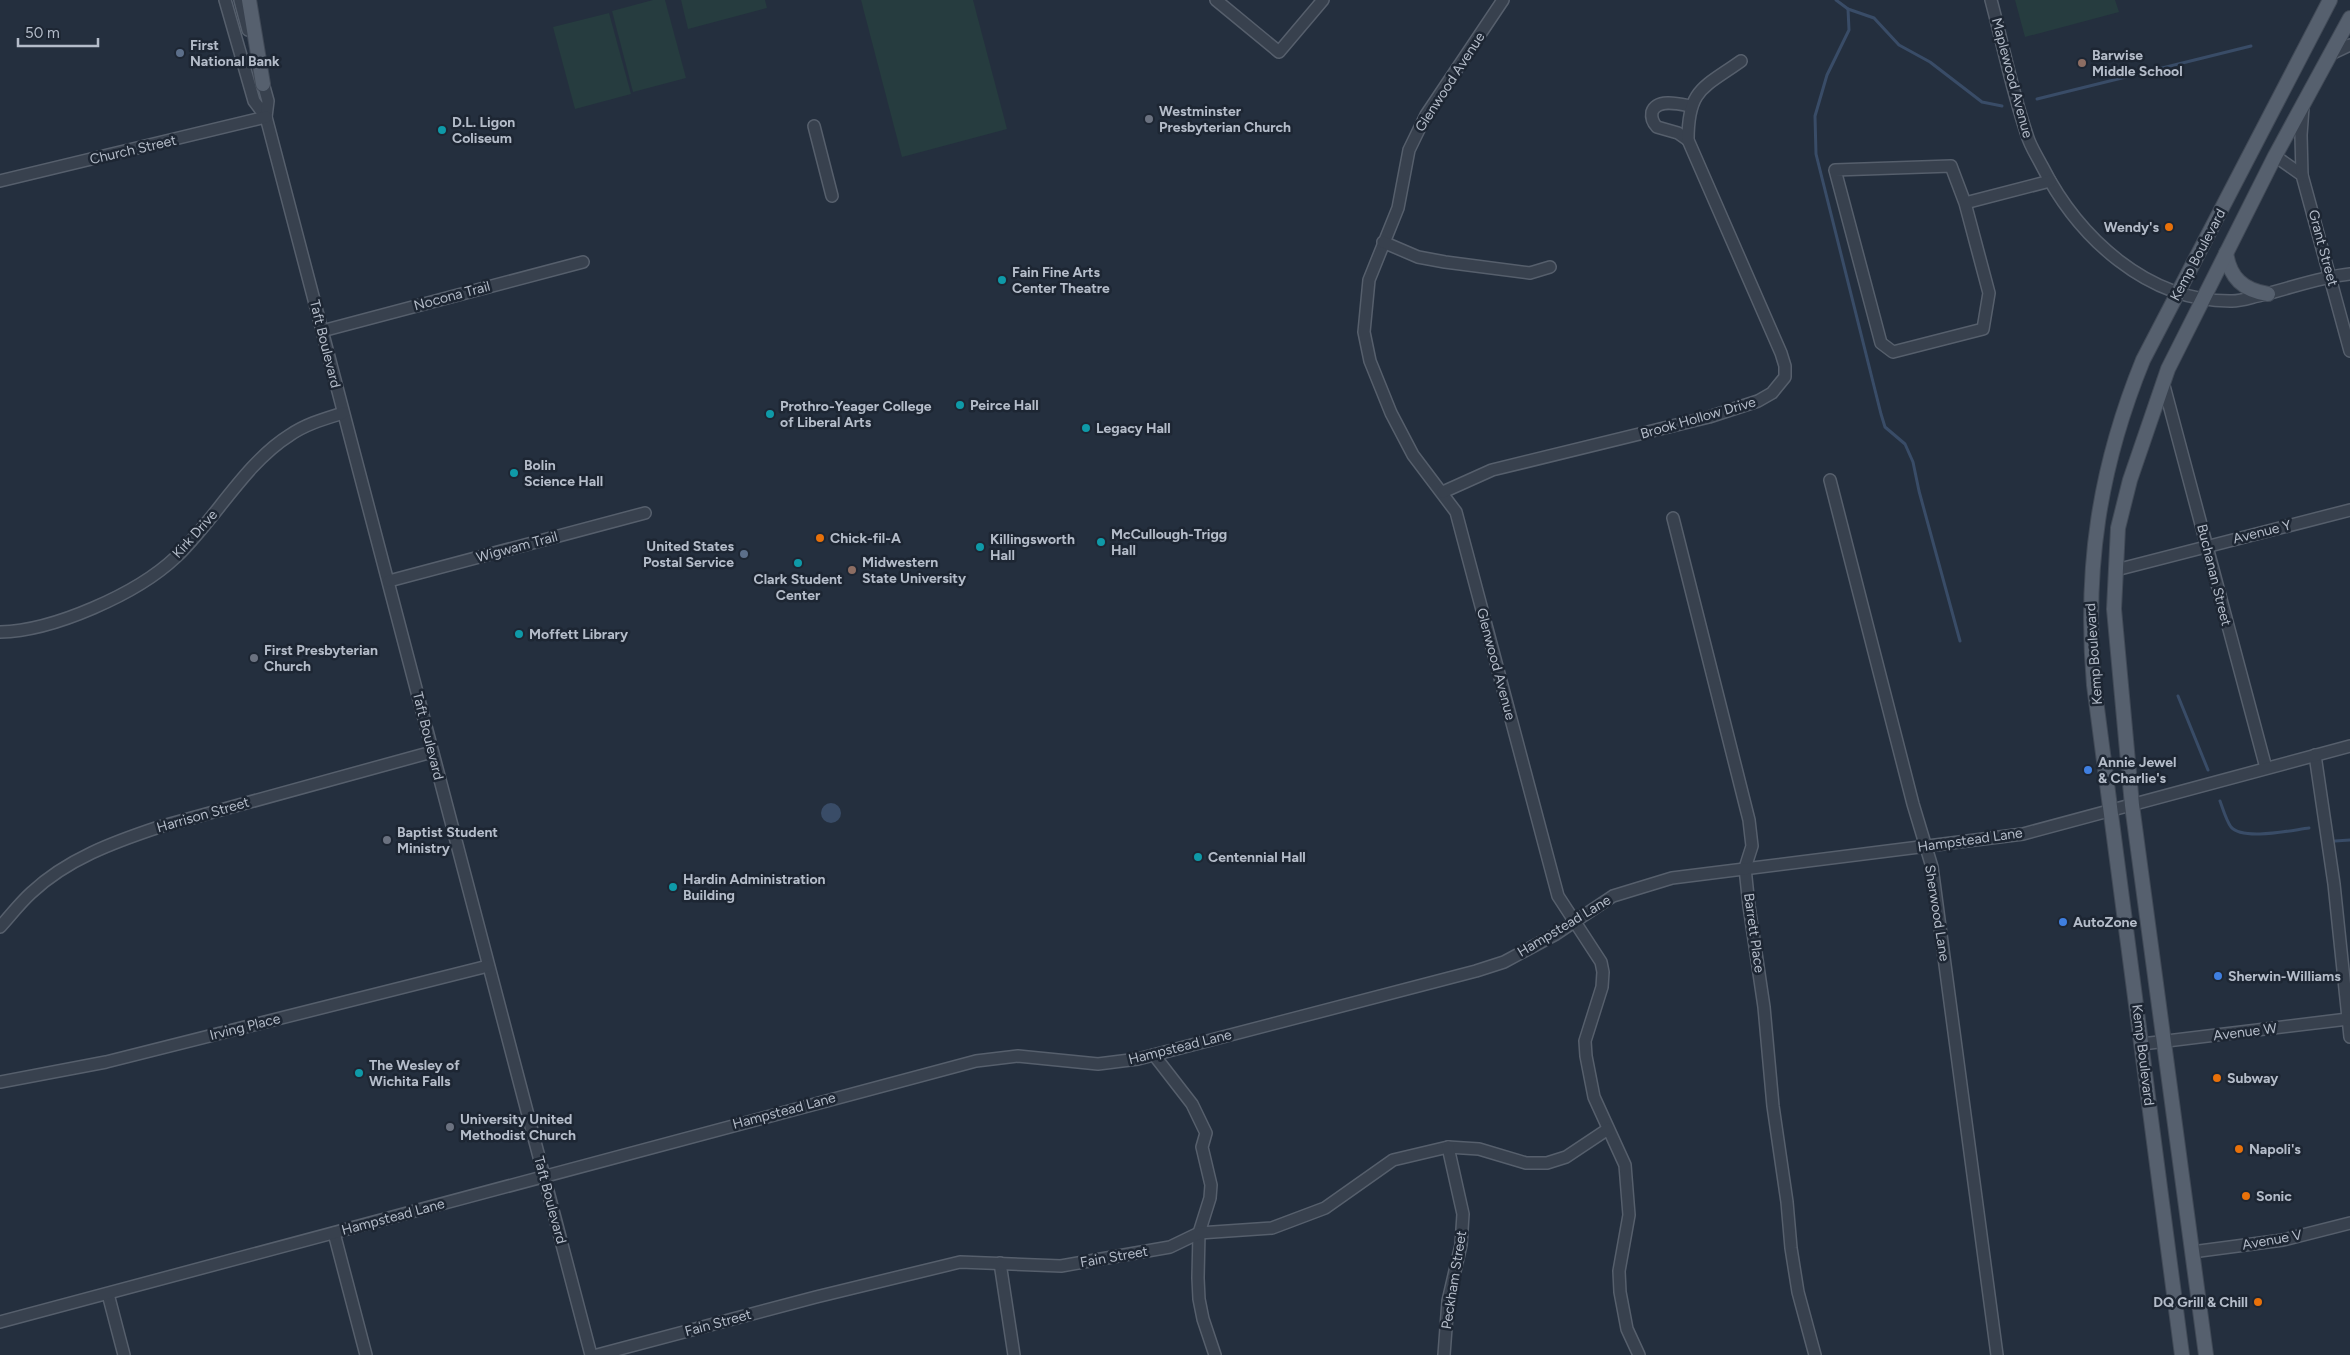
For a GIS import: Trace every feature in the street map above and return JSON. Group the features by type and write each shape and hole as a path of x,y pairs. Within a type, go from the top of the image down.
{"main road":[{"path":"249,0 263,84"},
{"name":"Kemp Boulevard","path":"2182,1355 2112,810 2093,677 2090,621 2091,572 2101,495 2116,433 2143,360 2330,0"},
{"name":"Kemp Boulevard","path":"2206,1355 2132,804 2114,610 2118,528 2130,480 2163,382 2226,253 2350,18"},
{"path":"2255,146 2276,156"},
{"path":"2226,253 2228,266 2234,277 2243,286 2255,292 2268,294"},
{"path":"2091,572 2116,570"},
{"path":"2169,1254 2192,1252"}],"street":[{"name":"Taft Boulevard","path":"225,0 254,101 266,117"},
{"name":"Taft Boulevard","path":"240,0 268,101 266,117 591,1355"},
{"path":"1216,0 1279,52 1323,0"},
{"name":"Glenwood Avenue","path":"1503,0 1418,130 1409,150 1398,208 1383,242 1370,280 1363,319 1364,332 1370,361 1391,413 1413,455 1443,492 1456,512 1558,896 1601,962 1604,972 1594,1015 1585,1041 1591,1086 1608,1130 1625,1165 1628,1181 1628,1231 1619,1271 1620,1292 1627,1329 1639,1355"},
{"name":"Maplewood Avenue","path":"1991,0 2027,137 2050,181 2079,223 2106,252 2142,276 2179,293 2203,299 2234,302 2330,276 2350,266"},
{"path":"2331,54 2350,45"},
{"path":"1688,140 1678,133 1657,127 1651,116 1653,109 1671,102 1690,106 1699,91 1741,61"},
{"name":"Grant Street","path":"2304,105 2301,135 2302,174 2350,351"},
{"name":"Brook Hollow Drive","path":"1443,492 1492,470 1587,448 1737,409 1772,394 1782,383 1786,372 1782,353 1688,140 1690,106"},
{"name":"Church Street","path":"0,181 266,117"},
{"path":"814,126 832,196"},
{"path":"2276,156 2302,174"},
{"path":"1951,166 1965,203 1989,292 1983,328 1893,352 1881,343 1835,170 1951,166"},
{"path":"1965,203 2050,181"},
{"path":"1383,242 1418,256 1445,262 1530,273 1550,267"},
{"name":"Nocona Trail","path":"322,331 583,262"},
{"name":"Maplewood Avenue","path":"2330,276 2350,274"},
{"name":"Buchanan Street","path":"2163,382 2266,768"},
{"name":"Kirk Drive","path":"0,632 57,621 101,606 135,587 176,558 268,451 290,435 314,422 343,413"},
{"name":"Sherwood Lane","path":"1830,480 1932,867 1997,1355"},
{"name":"Avenue Y","path":"2116,570 2350,510"},
{"name":"Wigwam Trail","path":"389,581 646,513"},
{"name":"Barrett Place","path":"1673,518 1749,820 1752,846 1745,868 1764,1007 1791,1248 1798,1292 1815,1355"},
{"name":"Hampstead Lane","path":"0,1322 976,1061 1018,1056 1098,1064 1118,1062 1154,1055 1484,969 1504,962 1556,934 1613,896 1672,878 2023,834 2350,746"},
{"name":"Harrison Street","path":"0,927 32,892 57,873 86,856 122,840 159,827 432,752"},
{"path":"2314,755 2334,884 2350,1037"},
{"name":"Irving Place","path":"0,1082 106,1062 488,966"},
{"name":"Avenue W","path":"2142,1044 2348,1019"},
{"path":"1154,1055 1192,1104 1206,1133 1202,1148 1211,1185 1210,1198 1199,1233 1199,1299 1215,1355"},
{"name":"Fain Street","path":"597,1355 960,1262 1061,1266 1170,1247 1199,1233 1272,1228 1324,1208 1394,1160 1448,1147 1480,1149 1526,1163 1547,1163 1566,1157 1608,1130"},
{"name":"Peckham Street","path":"1444,1355 1448,1301 1461,1245 1463,1214 1448,1147"},
{"name":"Avenue V","path":"2192,1252 2283,1240 2350,1223"},
{"path":"334,1233 366,1355"},
{"path":"1000,1263 1014,1355"},
{"path":"108,1294 124,1355"}],"green space":[{"path":"653,0 665,0 686,78 633,92 612,11"},
{"path":"681,0 765,0 767,8 688,29"},
{"path":"861,0 973,0 1007,129 902,157"},
{"path":"2015,0 2115,0 2119,12 2025,37"},
{"path":"609,13 631,94 575,109 553,27"}],"water":[{"path":"831,803 838,806 841,813 838,820 831,823 824,820 821,813 824,806"}],"waterway":[{"path":"1836,0 1848,9 1874,18 1899,45 1930,62 1982,102 2002,106"},
{"path":"1848,9 1849,30 1827,75 1815,116 1816,154 1881,414 1885,427 1905,444 1913,462 1919,491 1960,641"},
{"path":"2037,99 2251,46"},
{"path":"2178,696 2208,770"},
{"path":"2220,801 2229,824 2237,831 2268,834 2309,828"},
{"path":"2335,841 2350,840"}],"place":[{"name":"First National Bank","path":"180,53"},
{"name":"Barwise Middle School","path":"2082,63"},
{"name":"Westminster Presbyterian Church","path":"1149,119"},
{"name":"D.L. Ligon Coliseum","path":"442,130"},
{"name":"Wendy's","path":"2169,227"},
{"name":"Fain Fine Arts Center Theatre","path":"1002,280"},
{"name":"Peirce Hall","path":"960,405"},
{"name":"Prothro-Yeager College of Liberal Arts","path":"770,414"},
{"name":"Legacy Hall","path":"1086,428"},
{"name":"Bolin Science Hall","path":"514,473"},
{"name":"Chick-fil-A","path":"820,538"},
{"name":"McCullough-Trigg Hall","path":"1101,542"},
{"name":"Killingsworth Hall","path":"980,547"},
{"name":"United States Postal Service","path":"744,554"},
{"name":"Clark Student Center","path":"798,563"},
{"name":"Midwestern State University","path":"852,570"},
{"name":"Moffett Library","path":"519,634"},
{"name":"First Presbyterian Church","path":"254,658"},
{"name":"Annie Jewel & Charlie's","path":"2088,770"},
{"name":"Baptist Student Ministry","path":"387,840"},
{"name":"Centennial Hall","path":"1198,857"},
{"name":"Hardin Administration Building","path":"673,887"},
{"name":"AutoZone","path":"2063,922"},
{"name":"Sherwin-Williams","path":"2218,976"},
{"name":"The Wesley of Wichita Falls","path":"359,1073"},
{"name":"Subway","path":"2217,1078"},
{"name":"University United Methodist Church","path":"450,1127"},
{"name":"Napoli's","path":"2239,1149"},
{"name":"Sonic","path":"2246,1196"},
{"name":"DQ Grill & Chill","path":"2258,1302"}]}
